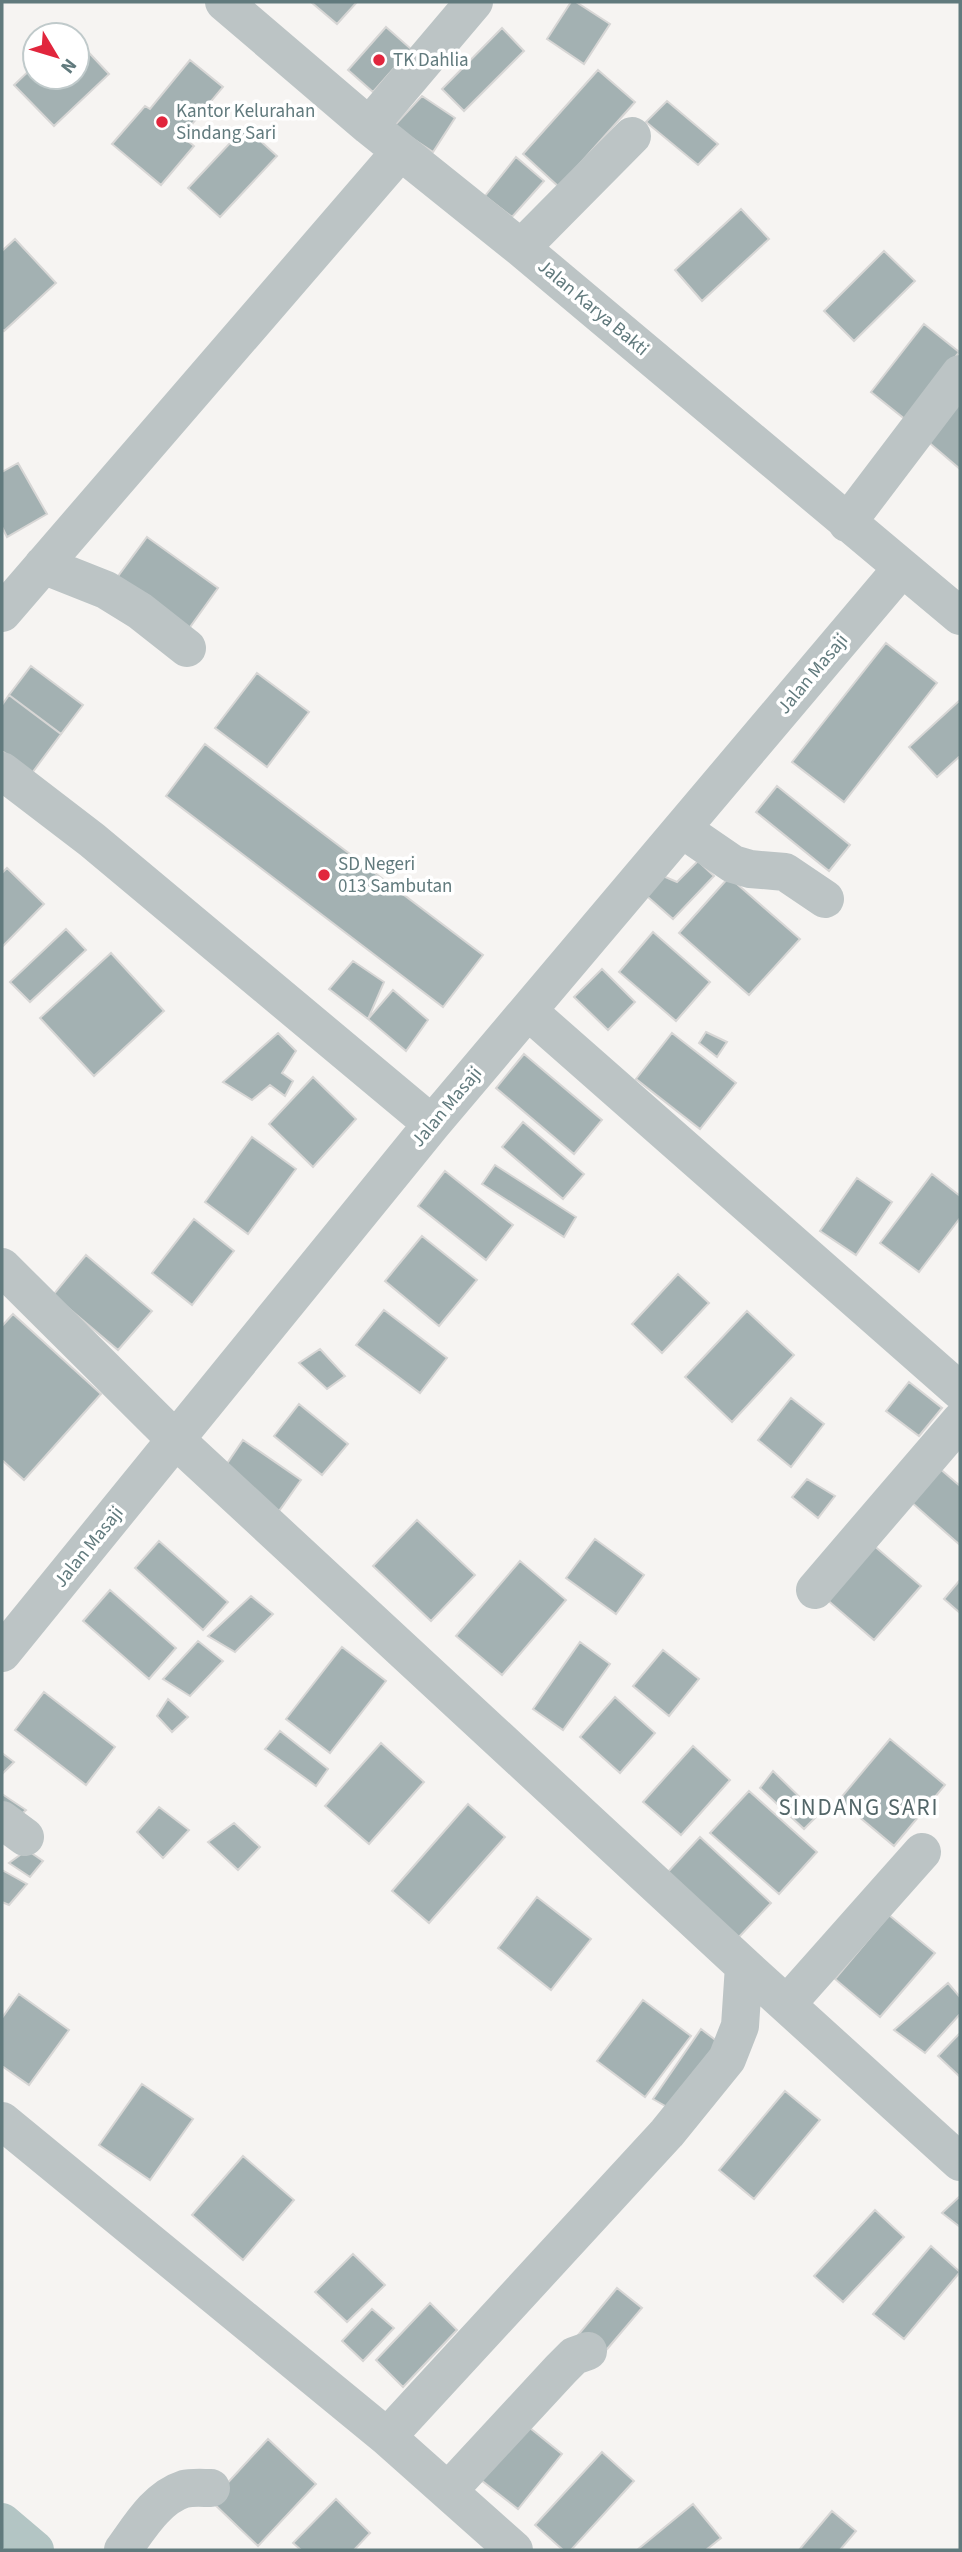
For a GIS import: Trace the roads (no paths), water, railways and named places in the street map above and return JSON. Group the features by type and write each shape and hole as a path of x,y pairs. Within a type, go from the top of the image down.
{"street":[{"path":"369,126 474,2"},
{"name":"Jalan Karya Bakti","path":"243,8 369,126 521,248 960,617"},
{"path":"521,248 632,136"},
{"path":"2,612 400,152"},
{"path":"847,523 960,374"},
{"path":"43,565 106,590 140,611 187,648"},
{"name":"Jalan Masaji","path":"2,1653 432,1124 902,568"},
{"path":"2,771 103,849 432,1124"},
{"path":"682,829 733,864 750,869 785,872 825,900"},
{"path":"528,1011 960,1391"},
{"path":"2,1268 176,1440 744,1966 960,2162"},
{"path":"815,1590 960,1421"},
{"path":"787,2004 922,1852"},
{"path":"387,2437 667,2133 727,2059 740,2026 744,1966"},
{"path":"2,2121 387,2437 514,2550"},
{"path":"448,2491 561,2369 574,2356 587,2351"},
{"path":"123,2550 155,2508 169,2496 186,2488 211,2488"}],"waterway":[{"path":"2,2522 35,2550"}],"place":[{"name":"TK Dahlia","path":"379,60"},
{"name":"Kantor Kelurahan Sindang Sari","path":"162,122"},
{"name":"SD Negeri 013 Sambutan","path":"324,875"}],"district":[{"name":"SINDANG SARI","path":"859,1807"}]}
